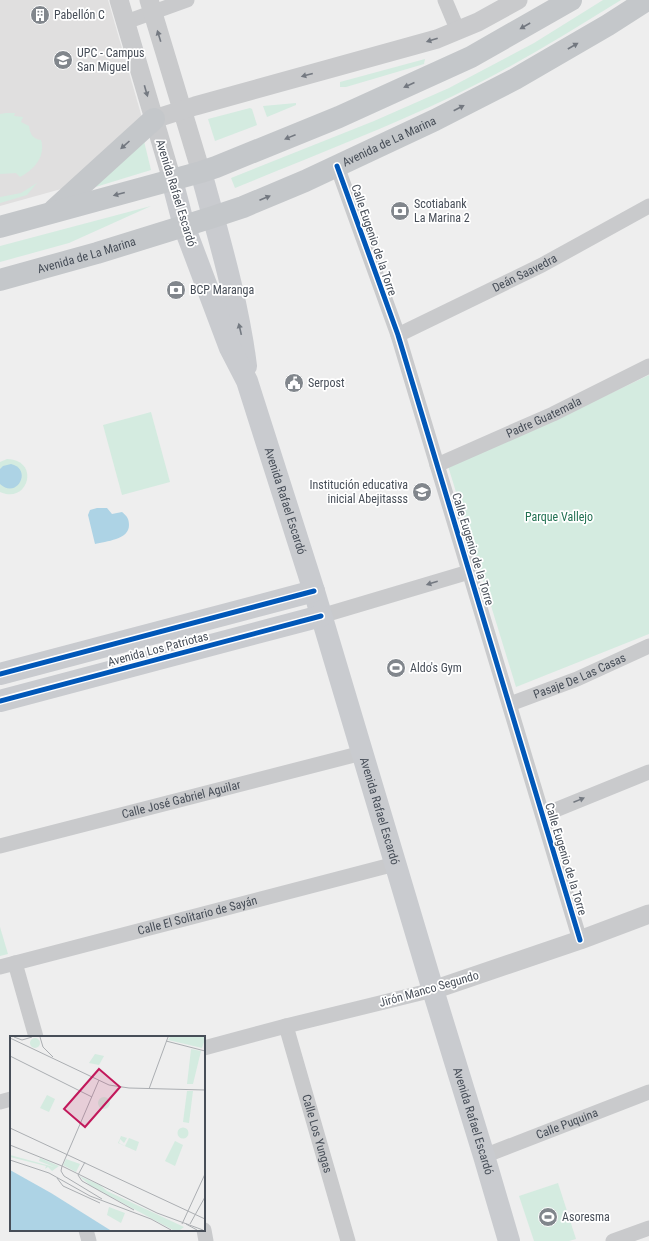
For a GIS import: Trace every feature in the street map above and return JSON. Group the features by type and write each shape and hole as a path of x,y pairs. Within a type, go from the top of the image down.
{"main road":[{"name":"Avenida de La Marina","path":"0,280 213,217 243,207 305,181 435,120 515,79 608,25 647,0"},
{"path":"0,227 201,172 338,117 470,57 566,1"},
{"path":"51,213 154,119"},
{"name":"Avenida Rafael Escardó","path":"201,172 243,340 247,381"},
{"name":"Avenida Rafael Escardó","path":"172,180 184,226 230,348 247,381 314,591 509,1241"},
{"path":"0,212 74,192"},
{"name":"Avenida Los Patriotas","path":"0,674 314,591"},
{"name":"Avenida Los Patriotas","path":"0,700 321,616"}],"street":[{"name":"Avenida Rafael Escardó","path":"119,0 172,180"},
{"path":"126,22 150,7 187,0"},
{"path":"445,0 458,31"},
{"path":"154,119 181,110 437,39 478,22 518,0"},
{"name":"Avenida Rafael Escardó","path":"150,7 201,172"},
{"name":"Calle Eugenio de la Torre","path":"337,166 398,335 580,940"},
{"name":"Deán Saavedra","path":"398,335 542,265 649,206"},
{"name":"Padre Guatemala","path":"437,465 553,414 649,366"},
{"path":"321,616 470,572"},
{"name":"Pasaje De Las Casas","path":"510,704 577,679 649,646"},
{"name":"Calle José Gabriel Aguilar","path":"0,846 362,753"},
{"path":"543,815 649,772"},
{"name":"Calle El Solitario de Sayán","path":"0,967 395,864"},
{"name":"Jirón Manco Segundo","path":"205,1048 433,990 580,940 649,914"},
{"path":"15,963 36,1036"},
{"name":"Calle Los Yungas","path":"286,1026 348,1241"},
{"name":"Calle Puquina","path":"484,1156 649,1092"},
{"path":"0,1102 10,1099"},
{"path":"86,1231 88,1241"},
{"path":"204,1231 206,1241"},
{"path":"613,1241 645,1233"}],"shaded area":[{"name":"UPC - Campus San Miguel","path":"0,0 108,0 143,121 72,186 0,206"}],"green space":[{"path":"603,0 621,0 517,62 453,96 372,132 235,188 231,178 374,121 449,88 534,43"},
{"path":"425,59 424,64 346,87 340,87 340,82"},
{"path":"296,103 296,105 267,117 263,106"},
{"path":"250,108 252,109 257,125 215,141 208,119"},
{"path":"15,113 14,116 23,117 21,122 29,126 31,134 34,137 41,140 42,152 38,162 30,171 20,177 16,173 0,174 0,114"},
{"path":"144,141 151,170 89,189"},
{"path":"37,183 27,195 0,203 0,197 21,193"},
{"path":"151,206 69,243 0,262 0,246"},
{"name":"Parque Vallejo","path":"649,375 649,634 516,687 448,466 561,417"},
{"path":"151,412 170,482 122,495 103,425"},
{"path":"7,459 18,461 24,466 27,473 27,481 23,488 18,492 10,494 0,492 0,462"},
{"path":"0,927 8,954 0,956"},
{"name":"Asoresma","path":"558,1183 576,1239 569,1241 534,1241 519,1196"}],"water":[{"path":"11,464 18,467 21,471 22,477 17,486 6,488 0,484 0,469 3,466"},
{"path":"107,508 112,514 124,513 129,523 128,530 125,534 111,541 95,544 88,515 90,510"}],"cycle path":[{"path":"337,166 398,335 580,940"},
{"path":"0,674 314,591"},
{"path":"0,701 321,616"}],"place":[{"name":"Pabellón C","path":"40,15"},
{"name":"UPC - Campus San Miguel","path":"63,60"},
{"name":"Scotiabank La Marina 2","path":"400,211"},
{"name":"BCP Maranga","path":"176,290"},
{"name":"Serpost","path":"294,383"},
{"name":"Institución educativa inicial Abejitasss","path":"422,492"},
{"name":"Aldo's Gym","path":"396,668"},
{"name":"Asoresma","path":"548,1217"}]}
